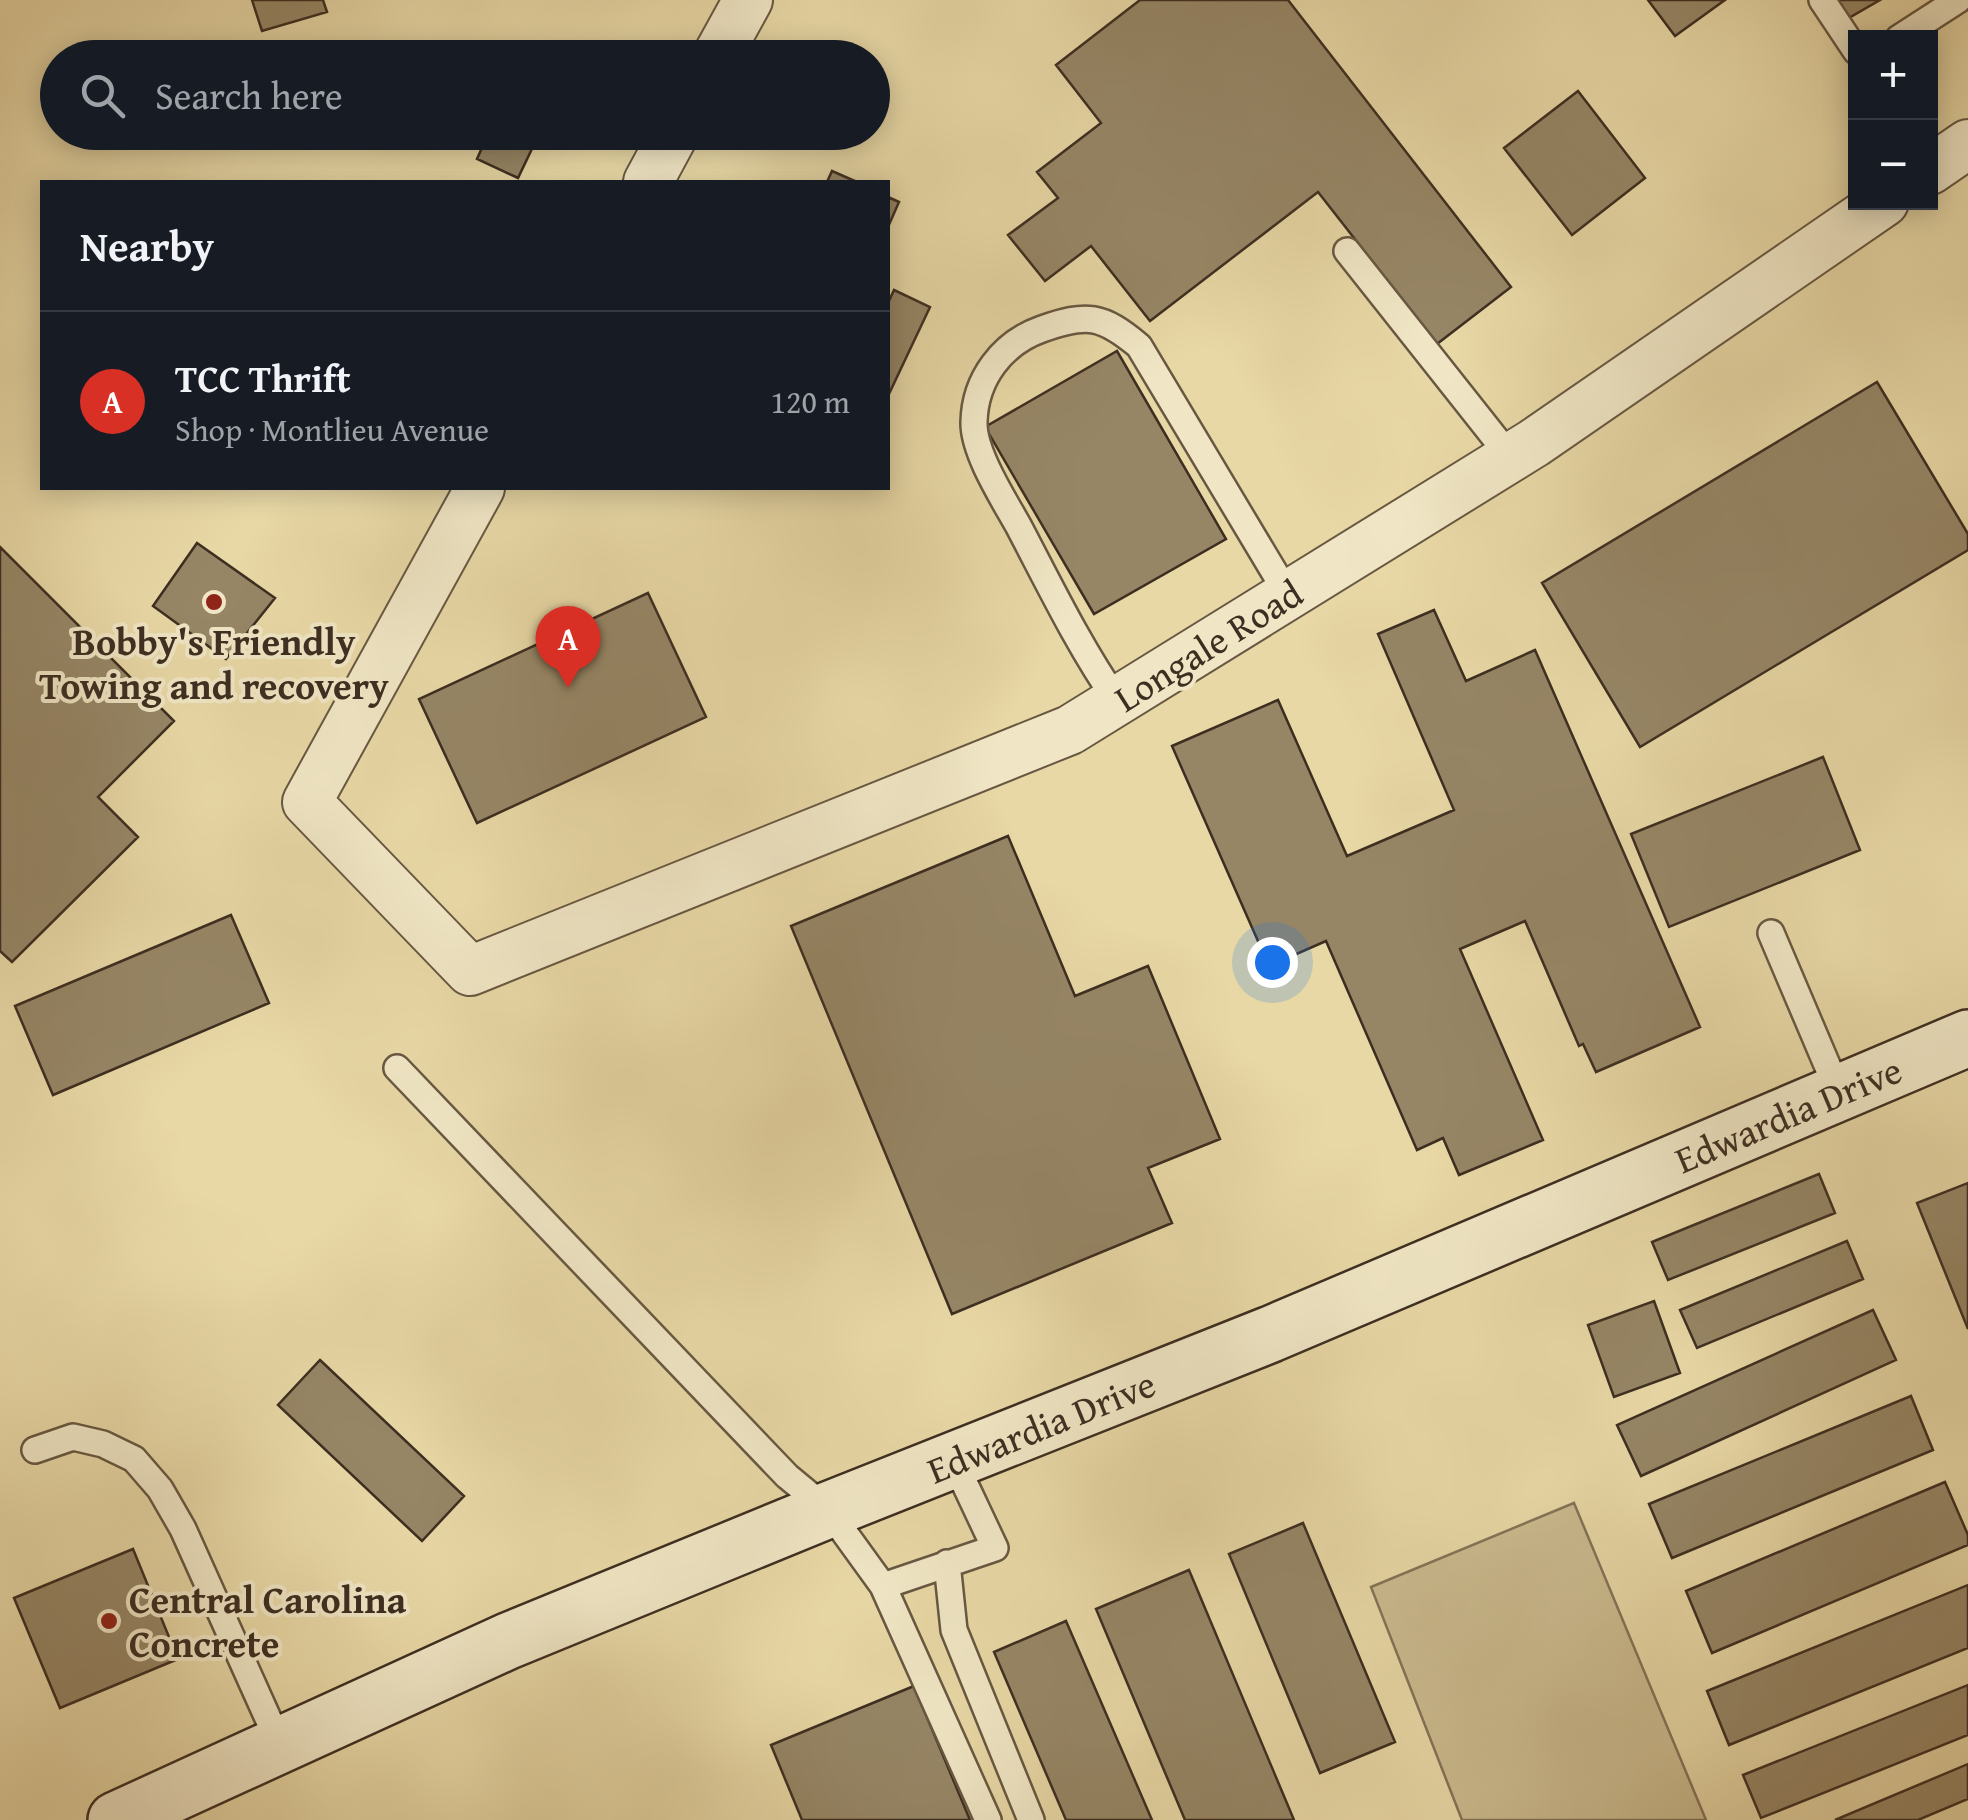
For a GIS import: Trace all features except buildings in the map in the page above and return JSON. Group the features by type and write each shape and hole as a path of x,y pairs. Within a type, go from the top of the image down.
{"main road":[{"name":"Edwardia Drive","path":"116,1820 508,1641 1271,1334 1968,1038"}],"street":[{"path":"726,40 748,0"},
{"path":"649,180 665,150"},
{"name":"Longale Road","path":"479,490 308,802 470,971 1070,730 1511,458 1872,210"}],"lane":[{"path":"1822,0 1848,39"},
{"path":"1911,30 1958,0"},
{"path":"1347,251 1511,458"},
{"path":"1117,701 1088,658 984,462 973,425 986,373 1024,335 1067,320 1090,318 1118,328 1139,346 1288,595"},
{"path":"1771,933 1839,1093"},
{"path":"398,1068 787,1476 828,1510 882,1586 988,1820"},
{"path":"36,1450 74,1438 103,1444 134,1459 160,1489 183,1529 280,1745"},
{"path":"882,1586 995,1548 954,1462"},
{"path":"947,1564 954,1630 1031,1820"}],"shaded area":[{"path":"1574,1503 1706,1820 1462,1820 1371,1587"}],"place":[{"name":"Bobby's Friendly Towing and recovery","path":"214,602"},
{"name":"TCC Thrift","path":"568,688"},
{"name":"Central Carolina Concrete","path":"109,1621"}]}
